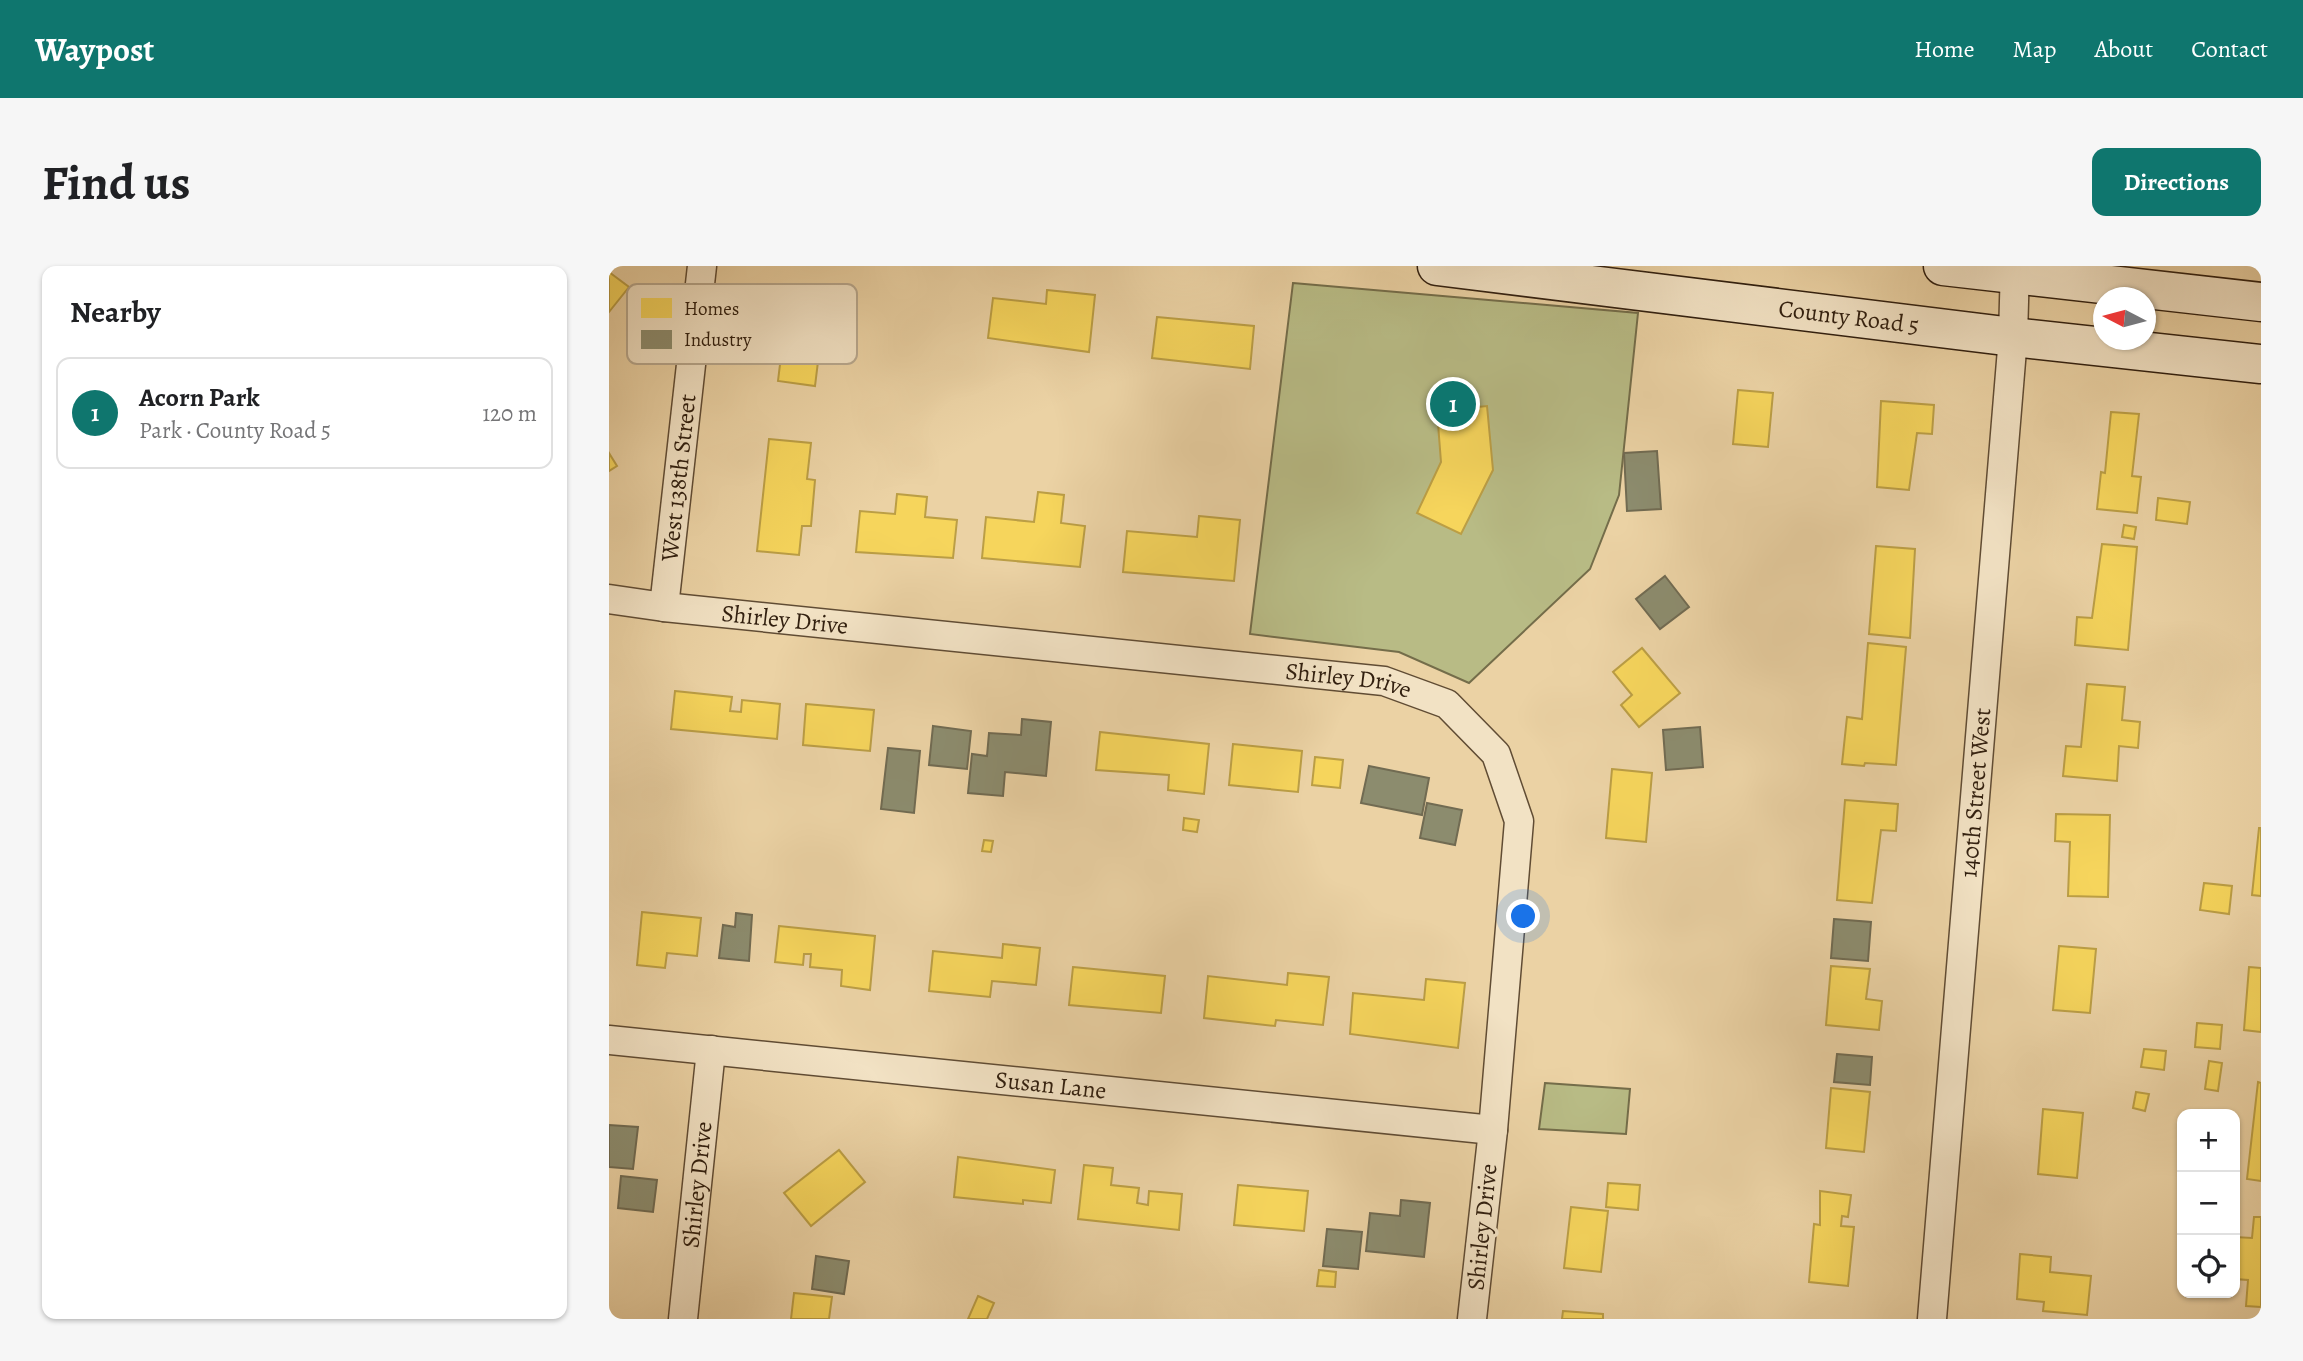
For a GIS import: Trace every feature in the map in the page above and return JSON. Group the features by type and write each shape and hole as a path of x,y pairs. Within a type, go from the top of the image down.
{"main road":[{"name":"County Road 5","path":"1437,266 2013,337 2261,364"},
{"path":"1943,266 2015,270 2261,302"}],"street":[{"name":"West 138th Street","path":"700,284 702,266"},
{"name":"140th Street West","path":"1932,1319 2013,337 2015,270"},
{"name":"West 138th Street","path":"664,607 691,364"},
{"name":"Shirley Drive","path":"609,599 664,607 1384,681 1447,704 1496,754 1520,821 1493,1130 1472,1319"},
{"name":"Susan Lane","path":"609,1040 1493,1130"},
{"name":"Shirley Drive","path":"684,1319 711,1050"}],"green space":[{"path":"1293,283 1638,313 1619,495 1590,569 1469,683 1399,652 1250,634"},
{"path":"1545,1083 1630,1089 1626,1134 1539,1129"}],"building: Homes":[{"path":"609,272 627,286 627,290 609,312"},
{"path":"1047,290 1095,295 1089,352 988,338 993,298 1046,304"},
{"path":"1157,317 1254,326 1250,369 1152,358"},
{"path":"780,364 818,364 815,386 778,381"},
{"path":"1738,390 1773,393 1768,447 1733,444"},
{"path":"1881,401 1934,405 1932,434 1917,433 1909,490 1877,487"},
{"path":"1487,406 1493,470 1461,534 1417,513 1441,462 1437,411"},
{"path":"2111,412 2139,414 2132,476 2141,477 2137,513 2097,509 2101,472 2105,473"},
{"path":"769,439 811,443 807,479 815,480 811,526 802,526 799,555 757,551"},
{"path":"609,453 617,466 609,471"},
{"path":"1038,492 1064,495 1061,523 1085,526 1080,567 982,558 986,517 1034,522"},
{"path":"897,494 927,497 925,517 957,520 953,558 856,552 860,511 895,514"},
{"path":"2158,498 2190,502 2187,524 2156,520"},
{"path":"1199,516 1240,520 1234,581 1123,572 1127,531 1197,537"},
{"path":"2124,525 2136,527 2134,539 2122,537"},
{"path":"2102,544 2137,547 2128,650 2075,645 2077,617 2092,618"},
{"path":"1876,546 1915,549 1910,638 1869,634"},
{"path":"1868,643 1906,647 1896,765 1842,764 1847,717 1862,719"},
{"path":"1642,648 1680,693 1639,727 1621,705 1632,695 1613,672"},
{"path":"2087,684 2125,687 2122,720 2140,722 2138,748 2119,746 2117,781 2063,776 2066,746 2081,747"},
{"path":"675,691 732,697 730,711 741,712 742,700 780,704 777,739 671,729"},
{"path":"806,704 874,710 870,751 803,745"},
{"path":"1100,732 1209,744 1204,794 1168,790 1169,775 1096,770"},
{"path":"1233,744 1302,751 1298,792 1229,785"},
{"path":"1315,757 1343,760 1340,788 1312,785"},
{"path":"1612,769 1652,773 1646,842 1606,838"},
{"path":"1845,800 1898,804 1896,831 1881,830 1872,903 1837,900"},
{"path":"2056,814 2110,815 2108,897 2068,896 2070,842 2055,841"},
{"path":"1184,818 1199,820 1197,832 1183,830"},
{"path":"2261,828 2261,896 2252,895"},
{"path":"984,840 993,841 991,852 982,851"},
{"path":"2204,883 2232,886 2229,914 2200,910"},
{"path":"642,912 701,918 697,956 667,953 665,968 637,965"},
{"path":"779,926 875,936 870,990 841,986 842,970 810,967 811,954 804,954 803,965 775,962"},
{"path":"1003,944 1040,948 1036,985 992,981 990,997 929,991 933,951 1002,958"},
{"path":"2059,946 2096,949 2090,1013 2053,1010"},
{"path":"1831,966 1870,969 1866,999 1882,1001 1879,1030 1826,1025"},
{"path":"1073,967 1165,976 1161,1013 1069,1005"},
{"path":"2249,967 2261,968 2261,1032 2244,1030"},
{"path":"1288,973 1329,977 1323,1025 1276,1020 1275,1026 1204,1018 1208,976 1287,985"},
{"path":"1426,979 1465,983 1458,1048 1350,1034 1353,993 1424,1000"},
{"path":"2197,1023 2222,1025 2220,1049 2195,1047"},
{"path":"2144,1049 2166,1051 2164,1070 2141,1067"},
{"path":"2209,1061 2222,1063 2218,1091 2205,1089"},
{"path":"2258,1082 2261,1083 2261,1181 2247,1179"},
{"path":"1831,1088 1870,1092 1864,1152 1826,1148"},
{"path":"2136,1092 2149,1094 2145,1111 2133,1108"},
{"path":"2043,1109 2083,1113 2077,1178 2038,1174"},
{"path":"839,1150 865,1182 811,1226 784,1193"},
{"path":"958,1157 1055,1170 1051,1203 1023,1200 1023,1204 954,1197"},
{"path":"1084,1165 1113,1168 1111,1185 1139,1188 1137,1203 1148,1205 1149,1191 1182,1194 1179,1230 1078,1219"},
{"path":"1608,1183 1640,1185 1638,1210 1606,1207"},
{"path":"1238,1185 1308,1191 1304,1231 1234,1225"},
{"path":"1820,1191 1851,1195 1848,1217 1842,1216 1841,1226 1854,1227 1848,1286 1809,1282 1814,1224 1820,1225"},
{"path":"1571,1207 1608,1211 1601,1272 1564,1268"},
{"path":"2254,1217 2261,1217 2261,1307 2246,1306 2248,1280 2240,1279 2240,1237 2252,1238"},
{"path":"2020,1254 2051,1257 2050,1272 2091,1276 2087,1315 2043,1311 2044,1302 2017,1299"},
{"path":"1319,1270 1336,1272 1335,1287 1317,1286"},
{"path":"794,1293 832,1297 829,1319 791,1319"},
{"path":"978,1296 994,1303 987,1319 968,1319"},
{"path":"1563,1311 1603,1314 1603,1319 1562,1319"}],"building: Industry":[{"path":"1657,451 1661,509 1627,511 1624,453"},
{"path":"1665,576 1689,607 1660,629 1636,599"},
{"path":"1022,719 1051,722 1046,776 1005,772 1003,796 968,793 972,754 987,756 989,733 1021,735"},
{"path":"933,726 971,731 967,769 929,765"},
{"path":"1700,727 1703,767 1666,770 1663,730"},
{"path":"888,748 920,751 914,813 881,809"},
{"path":"1369,766 1429,778 1422,815 1361,803"},
{"path":"1427,803 1462,810 1455,845 1420,838"},
{"path":"736,913 752,915 749,961 719,958 723,925 735,927"},
{"path":"1834,919 1871,922 1868,961 1831,958"},
{"path":"1837,1054 1872,1057 1870,1085 1834,1082"},
{"path":"609,1125 638,1127 633,1169 609,1167"},
{"path":"621,1176 657,1180 653,1212 618,1208"},
{"path":"1401,1200 1430,1203 1424,1257 1366,1251 1370,1213 1400,1216"},
{"path":"1327,1229 1362,1232 1358,1269 1323,1266"},
{"path":"816,1256 849,1261 844,1294 812,1289"}],"place":[{"name":"Acorn Park","path":"1453,404"}]}
